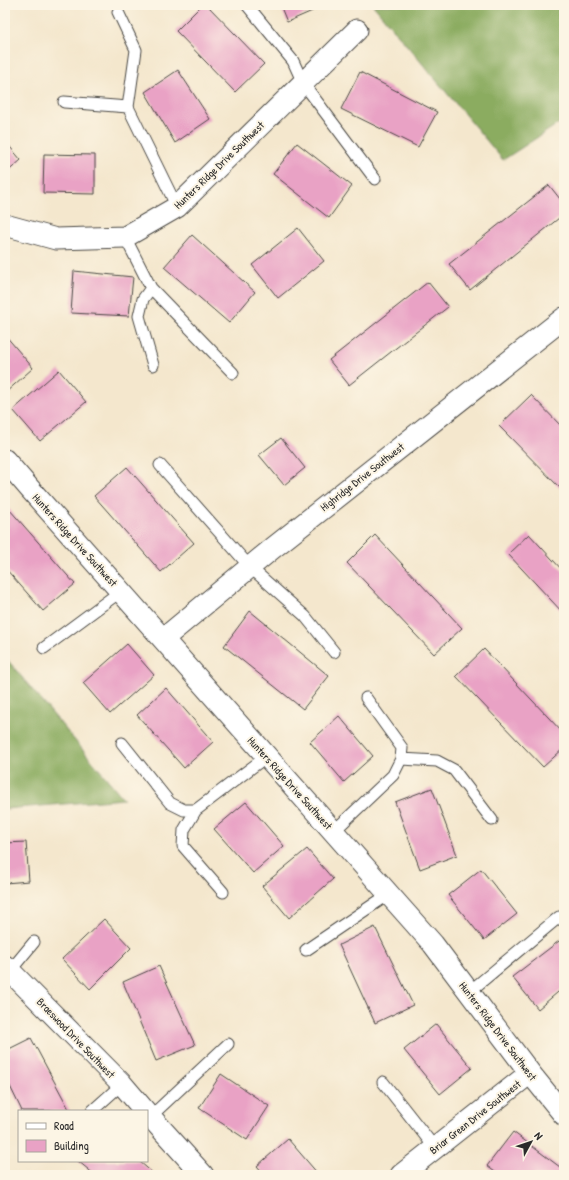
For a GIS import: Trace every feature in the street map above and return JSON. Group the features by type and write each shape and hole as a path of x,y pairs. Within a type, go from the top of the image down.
{"street":[{"name":"Hunters Ridge Drive Southwest","path":"5,224 56,239 126,237 177,207 357,30"},
{"name":"Highridge Drive Southwest","path":"163,639 343,492 564,318"},
{"name":"Hunters Ridge Drive Southwest","path":"5,460 433,944 530,1073 564,1115"},
{"name":"Braeswood Drive Southwest","path":"8,968 122,1084 145,1110"},
{"name":"Briar Green Drive Southwest","path":"401,1175 530,1073"},
{"name":"Braeswood Drive Southwest","path":"148,1114 203,1175"}],"lane":[{"path":"247,5 293,61 303,83 375,179"},
{"path":"118,12 136,50 128,106 177,207"},
{"path":"64,102 128,106"},
{"path":"126,237 151,288 233,373"},
{"path":"151,288 143,299 139,316 153,365"},
{"path":"160,465 250,567 305,616 334,652"},
{"path":"44,648 120,591"},
{"path":"334,832 393,775 401,759 402,748 366,698"},
{"path":"122,743 170,803 184,810 196,810"},
{"path":"223,892 183,846 184,830 196,810 267,756"},
{"path":"401,759 437,761 454,770 492,820"},
{"path":"306,950 389,894"},
{"path":"469,992 560,916"},
{"path":"8,968 34,942"},
{"path":"148,1114 228,1044"},
{"path":"383,1082 435,1148"},
{"path":"93,1110 122,1084"}],"green space":[{"path":"373,5 564,5 564,120 503,160"},
{"path":"5,657 124,799 5,809"}],"building":[{"path":"202,5 207,5 264,64 235,92 176,31"},
{"path":"280,5 326,5 287,22"},
{"path":"178,70 210,119 175,143 145,92"},
{"path":"360,72 437,112 418,147 341,109"},
{"path":"5,141 21,160 5,174"},
{"path":"297,143 352,186 329,218 273,174"},
{"path":"44,154 95,155 95,194 43,193"},
{"path":"549,185 564,204 564,214 470,290 449,264"},
{"path":"298,228 324,261 278,298 252,265"},
{"path":"192,235 255,292 229,323 164,267"},
{"path":"74,271 133,277 129,316 71,313"},
{"path":"428,282 448,307 349,385 329,360"},
{"path":"5,335 33,368 5,393"},
{"path":"59,370 86,402 40,441 13,410"},
{"path":"531,395 564,429 564,492 499,426"},
{"path":"281,438 305,468 284,485 259,455"},
{"path":"127,467 194,543 161,572 94,496"},
{"path":"9,509 75,584 43,611 5,568 5,513"},
{"path":"529,534 564,572 564,614 508,554"},
{"path":"375,535 462,628 434,654 347,563"},
{"path":"250,611 329,676 303,709 224,646"},
{"path":"127,644 154,675 110,714 83,683"},
{"path":"484,649 564,734 564,748 543,767 456,676"},
{"path":"166,688 213,742 184,768 137,715"},
{"path":"339,716 373,756 344,782 310,742"},
{"path":"432,788 457,855 420,869 395,802"},
{"path":"246,802 284,846 253,873 214,829"},
{"path":"26,842 29,881 5,883 5,843"},
{"path":"307,849 333,879 289,918 262,886"},
{"path":"481,869 517,914 484,940 448,895"},
{"path":"104,919 131,948 90,989 62,959"},
{"path":"375,927 413,1005 375,1023 339,945"},
{"path":"559,941 564,947 564,987 538,1009 512,977"},
{"path":"159,966 195,1045 156,1061 123,982"},
{"path":"436,1024 472,1068 440,1094 404,1050"},
{"path":"31,1038 69,1110 22,1110 5,1076 5,1051"},
{"path":"221,1074 269,1106 247,1140 199,1108"},
{"path":"513,1132 564,1170 564,1175 499,1175 487,1166"},
{"path":"288,1139 319,1175 265,1175 257,1166"},
{"path":"79,1162 140,1162 155,1175 95,1175"}]}
